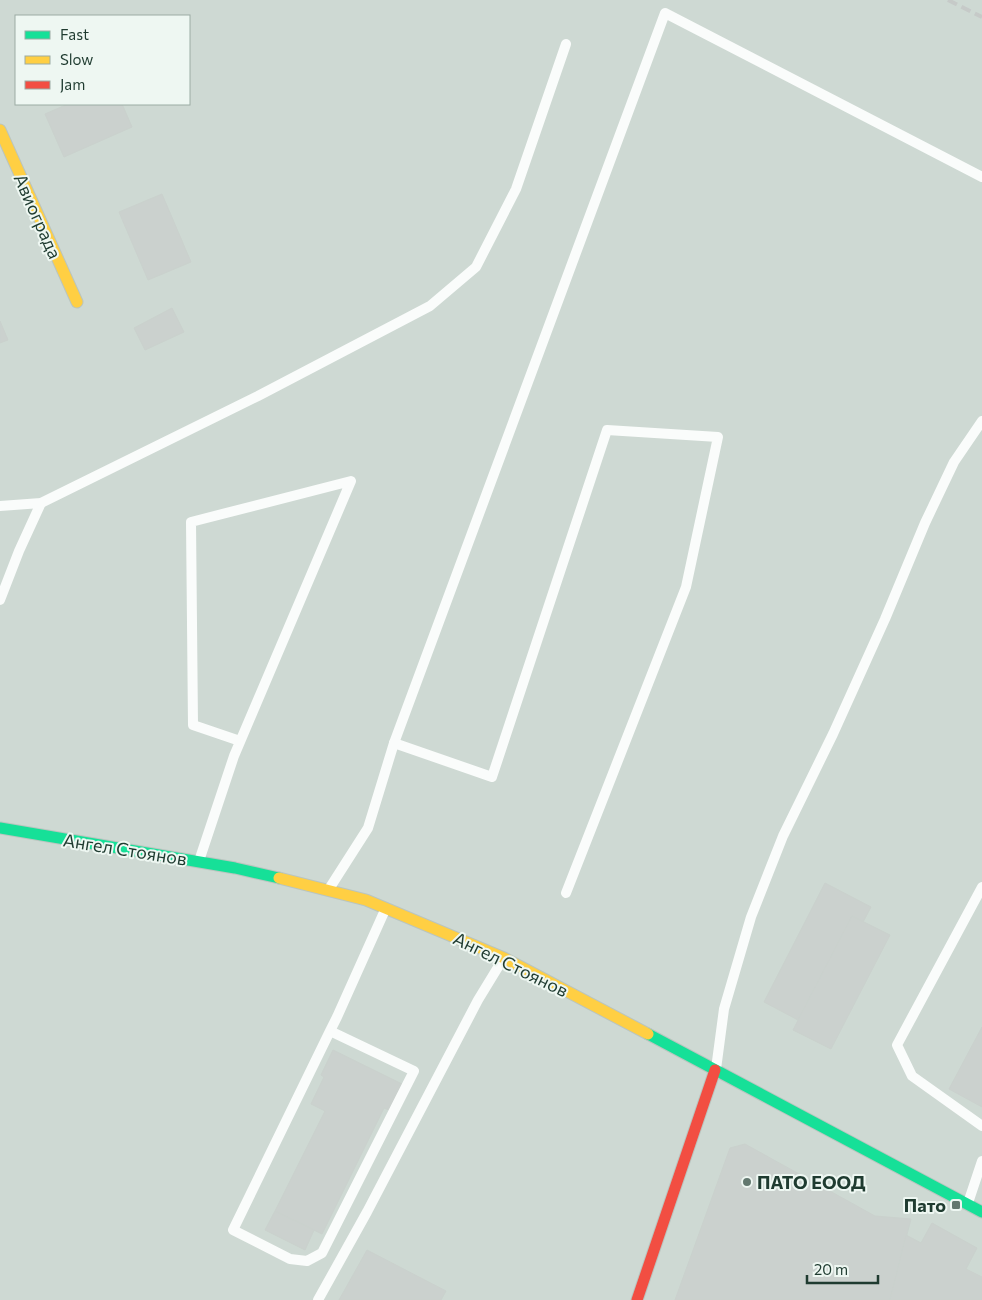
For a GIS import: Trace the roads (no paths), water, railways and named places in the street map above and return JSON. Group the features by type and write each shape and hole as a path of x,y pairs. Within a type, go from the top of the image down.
{"street":[{"name":"Авиограда","path":"0,130 77,302"},
{"name":"Ангел Стоянов","path":"0,828 235,868 366,900 504,958 982,1212"},
{"path":"637,1300 715,1070"}],"lane":[{"path":"328,890 368,828 394,743 665,13 982,178"},
{"path":"0,506 41,504 258,396 430,306 476,267 516,189 566,44"},
{"path":"715,1070 724,1009 751,917 783,836 833,734 885,619 925,523 954,462 982,421"},
{"path":"394,743 492,777 607,430 718,437 686,587 566,893"},
{"path":"199,861 240,741 351,481 192,522 193,725 240,741"},
{"path":"0,600 19,551 41,504"},
{"path":"982,887 897,1045 912,1076 982,1126"},
{"path":"330,1031 414,1071 322,1252 307,1261 290,1259 233,1230 330,1031 386,908"},
{"path":"318,1300 367,1212 478,1000 504,958"},
{"path":"968,1204 982,1161"}],"railway":[{"path":"948,0 982,17"}],"place":[{"name":"ПАТО ЕООД","path":"747,1182"},
{"name":"Пато","path":"956,1205"}]}
